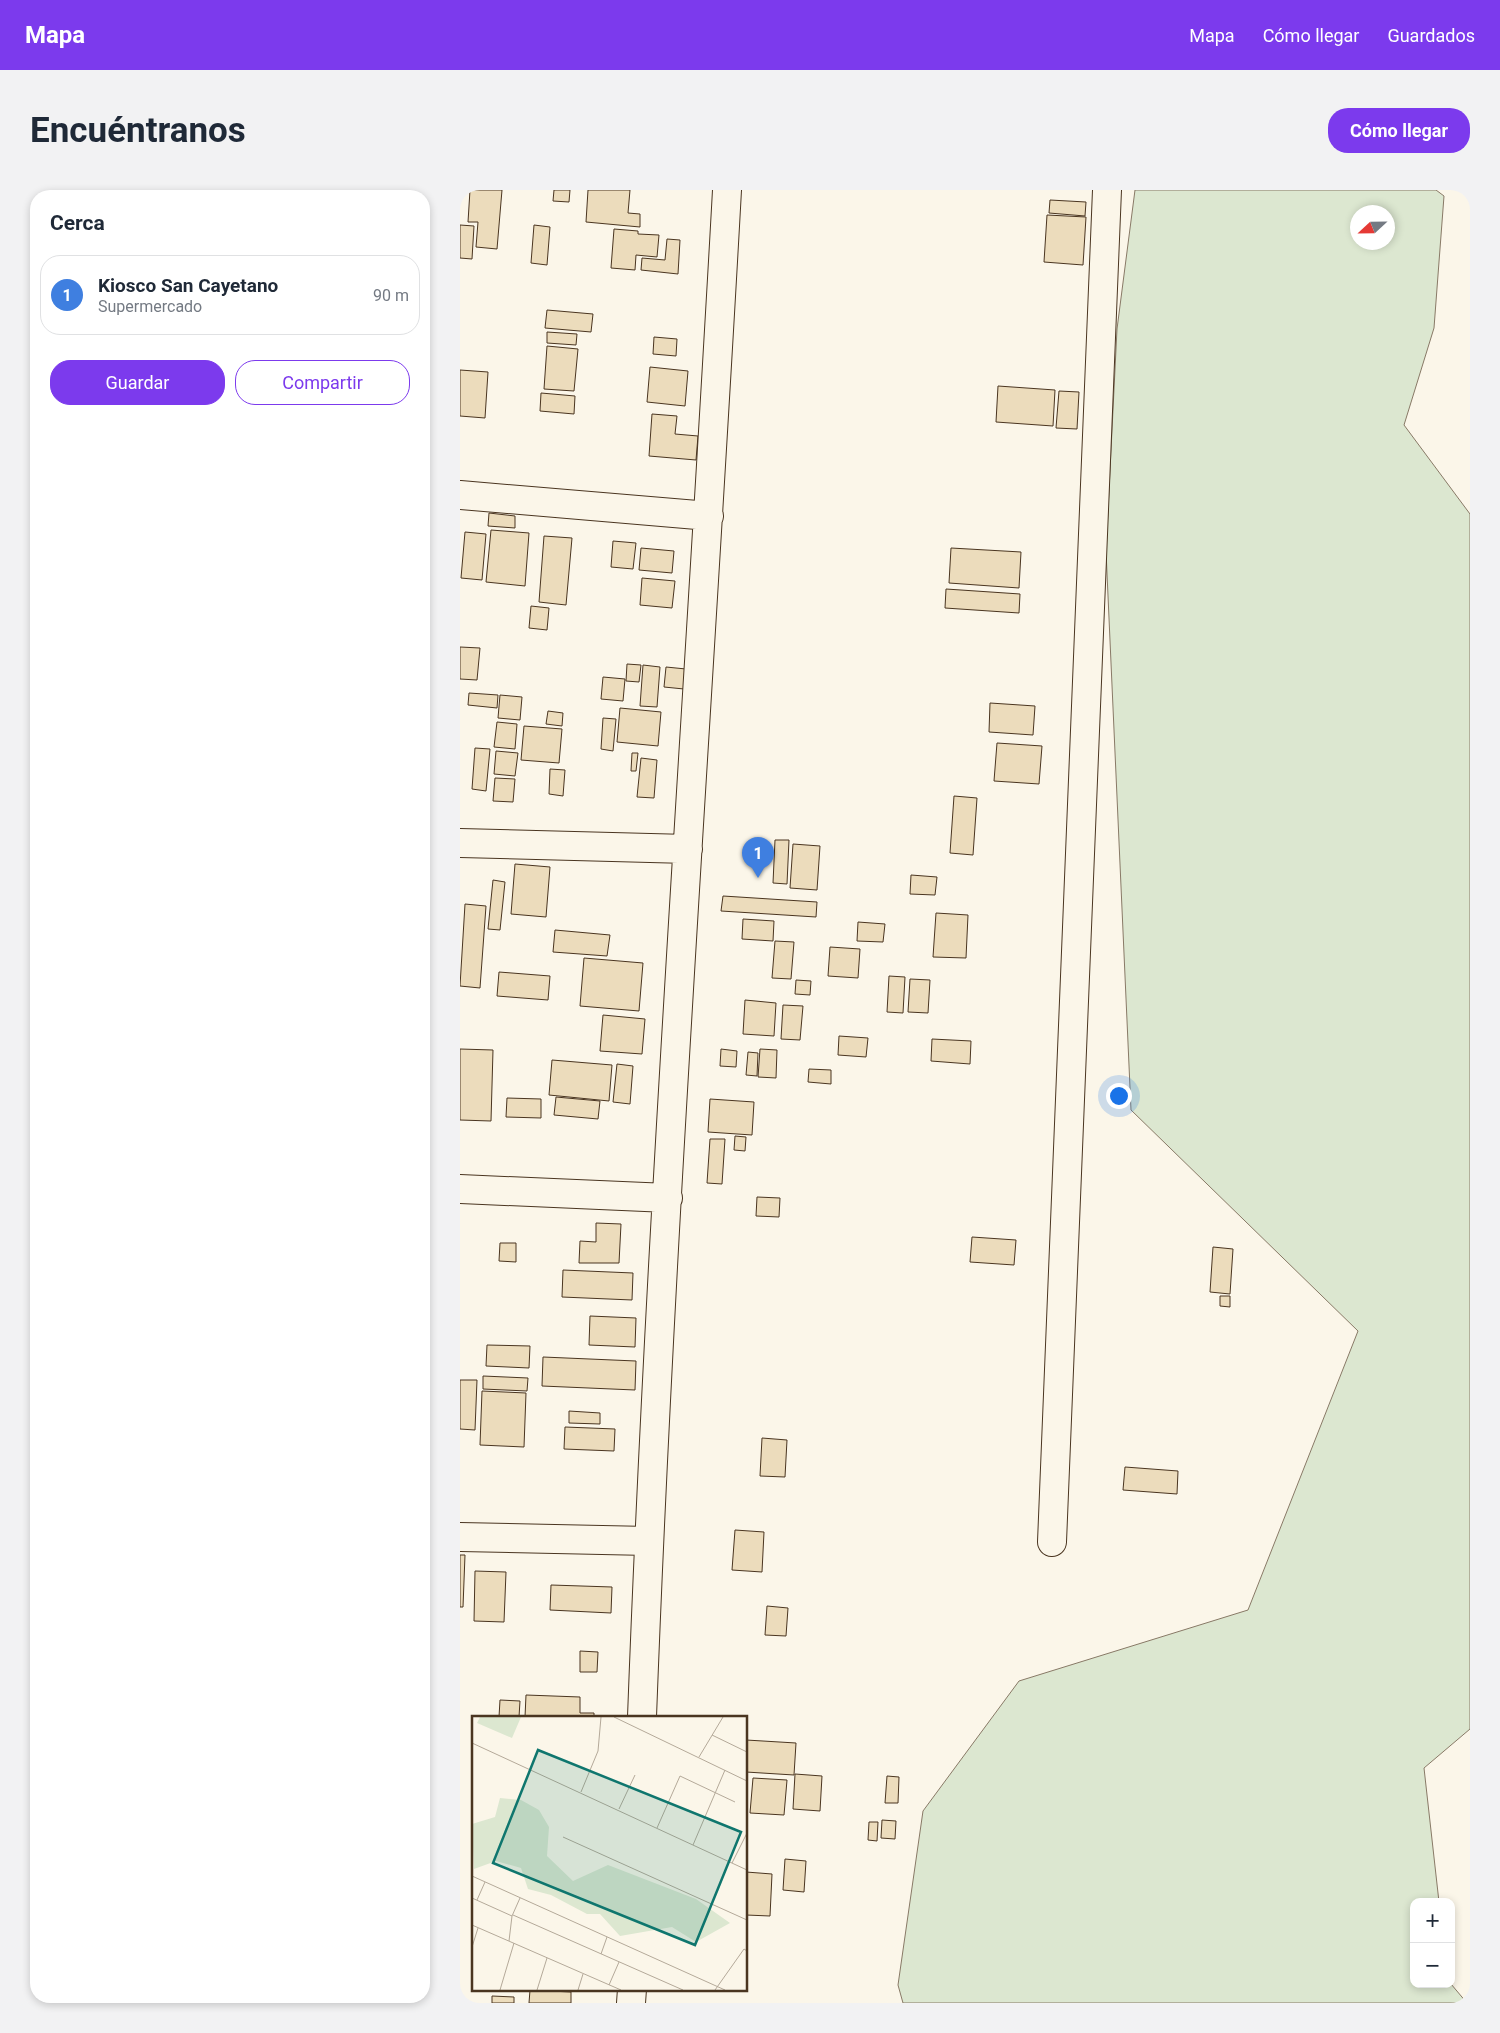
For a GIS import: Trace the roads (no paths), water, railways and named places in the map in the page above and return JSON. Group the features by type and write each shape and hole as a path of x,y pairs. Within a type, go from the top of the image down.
{"street":[{"path":"642,1716 648,1541 727,190"},
{"path":"1052,1542 1107,190"},
{"path":"460,496 709,516"},
{"path":"460,842 688,849"},
{"path":"460,1189 668,1198"},
{"path":"460,1537 648,1541"},
{"path":"631,2003 632,1990"}],"place":[{"name":"Kiosco San Cayetano","path":"758,878"}]}
